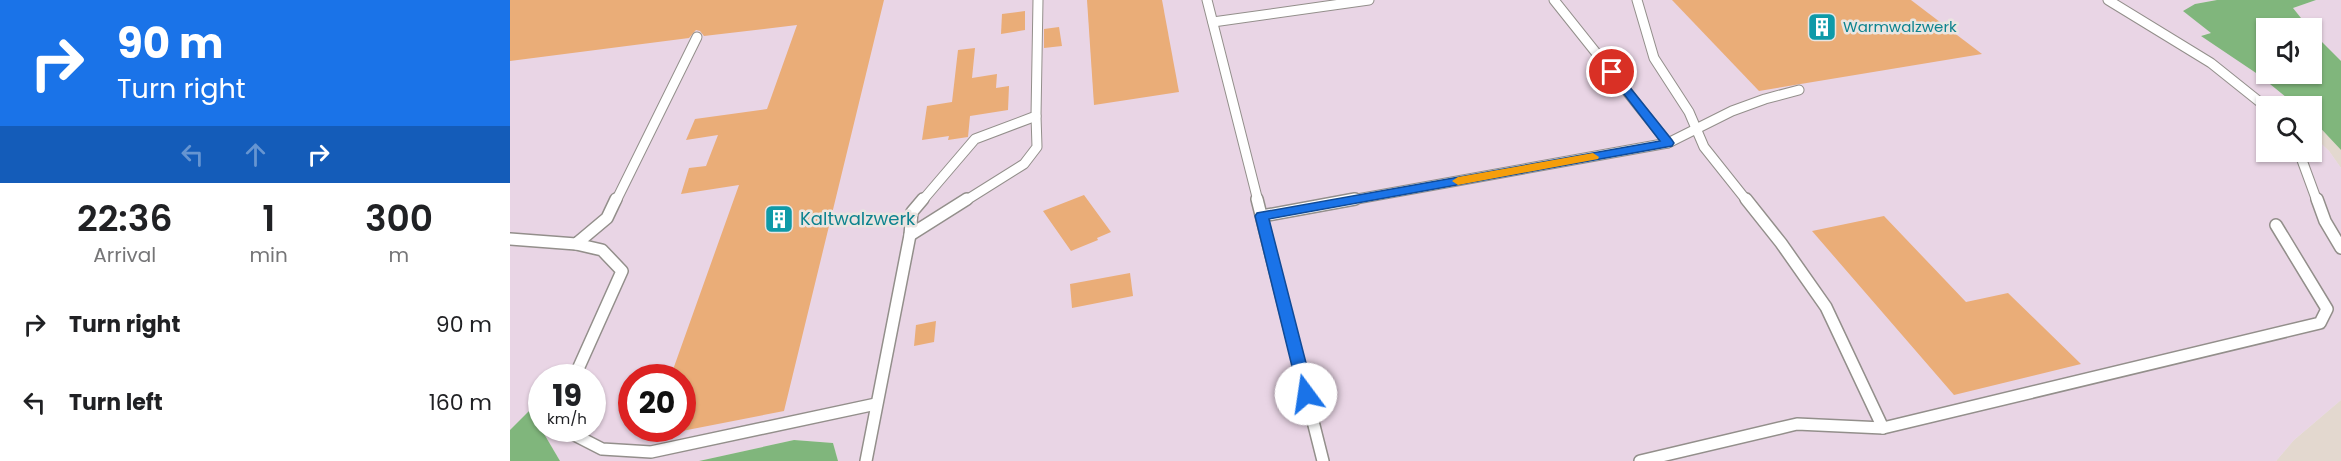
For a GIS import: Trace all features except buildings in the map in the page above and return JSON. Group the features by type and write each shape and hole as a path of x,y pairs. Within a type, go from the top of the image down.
{"lane":[{"path":"910,235 1024,164 1037,147 1038,0"},
{"path":"1207,0 1323,461"},
{"path":"1213,22 1369,0"},
{"path":"1554,0 1668,143"},
{"path":"1637,0 1654,58 1689,112 1704,147 1781,243 1826,307 1883,428"},
{"path":"2108,0 2211,63 2256,98"},
{"path":"576,244 607,218 698,37"},
{"path":"1262,216 1668,143 1725,113 1775,94 1799,90"},
{"path":"866,461 910,235 912,212 975,139 1036,116"},
{"path":"2303,162 2325,221 2341,248"},
{"path":"1640,461 1797,424 1883,428 2320,323 2327,309 2276,225"},
{"path":"510,239 576,244 602,250 622,271 580,364"},
{"path":"588,442 602,449 651,452 876,404"}],"shaded area":[{"path":"510,0 2217,0 2195,4 2212,33 2202,35 2256,73 2256,84 2270,84 2285,96 2256,96 2256,162 2322,162 2322,144 2341,168 2341,400 2294,440 2276,461 838,461 833,443 794,440 699,461 560,461 549,442 606,442 606,364 528,364 528,412 510,430"},
{"path":"2316,0 2341,0 2341,61 2322,44 2322,18 2301,18 2293,8"},
{"path":"2322,130 2341,150 2341,168 2322,144"},
{"path":"2341,400 2341,461 2276,461 2294,440"}],"green space":[{"path":"2217,0 2316,0 2293,8 2301,18 2256,18 2256,73 2201,36 2211,33 2183,11 2195,4"},
{"path":"2322,42 2341,61 2341,150 2322,130 2322,96 2285,96 2270,84 2322,84"},
{"path":"528,412 528,442 549,442 560,461 510,461 510,430"},
{"path":"794,440 833,443 838,461 699,461"}],"slow traffic":[{"path":"1458,181 1593,157"}],"place":[{"name":"Warmwalzwerk","path":"1822,27"},
{"name":"Kaltwalzwerk","path":"779,219"}],"route":[{"path":"1306,394 1262,216 1668,143 1612,72"}]}
